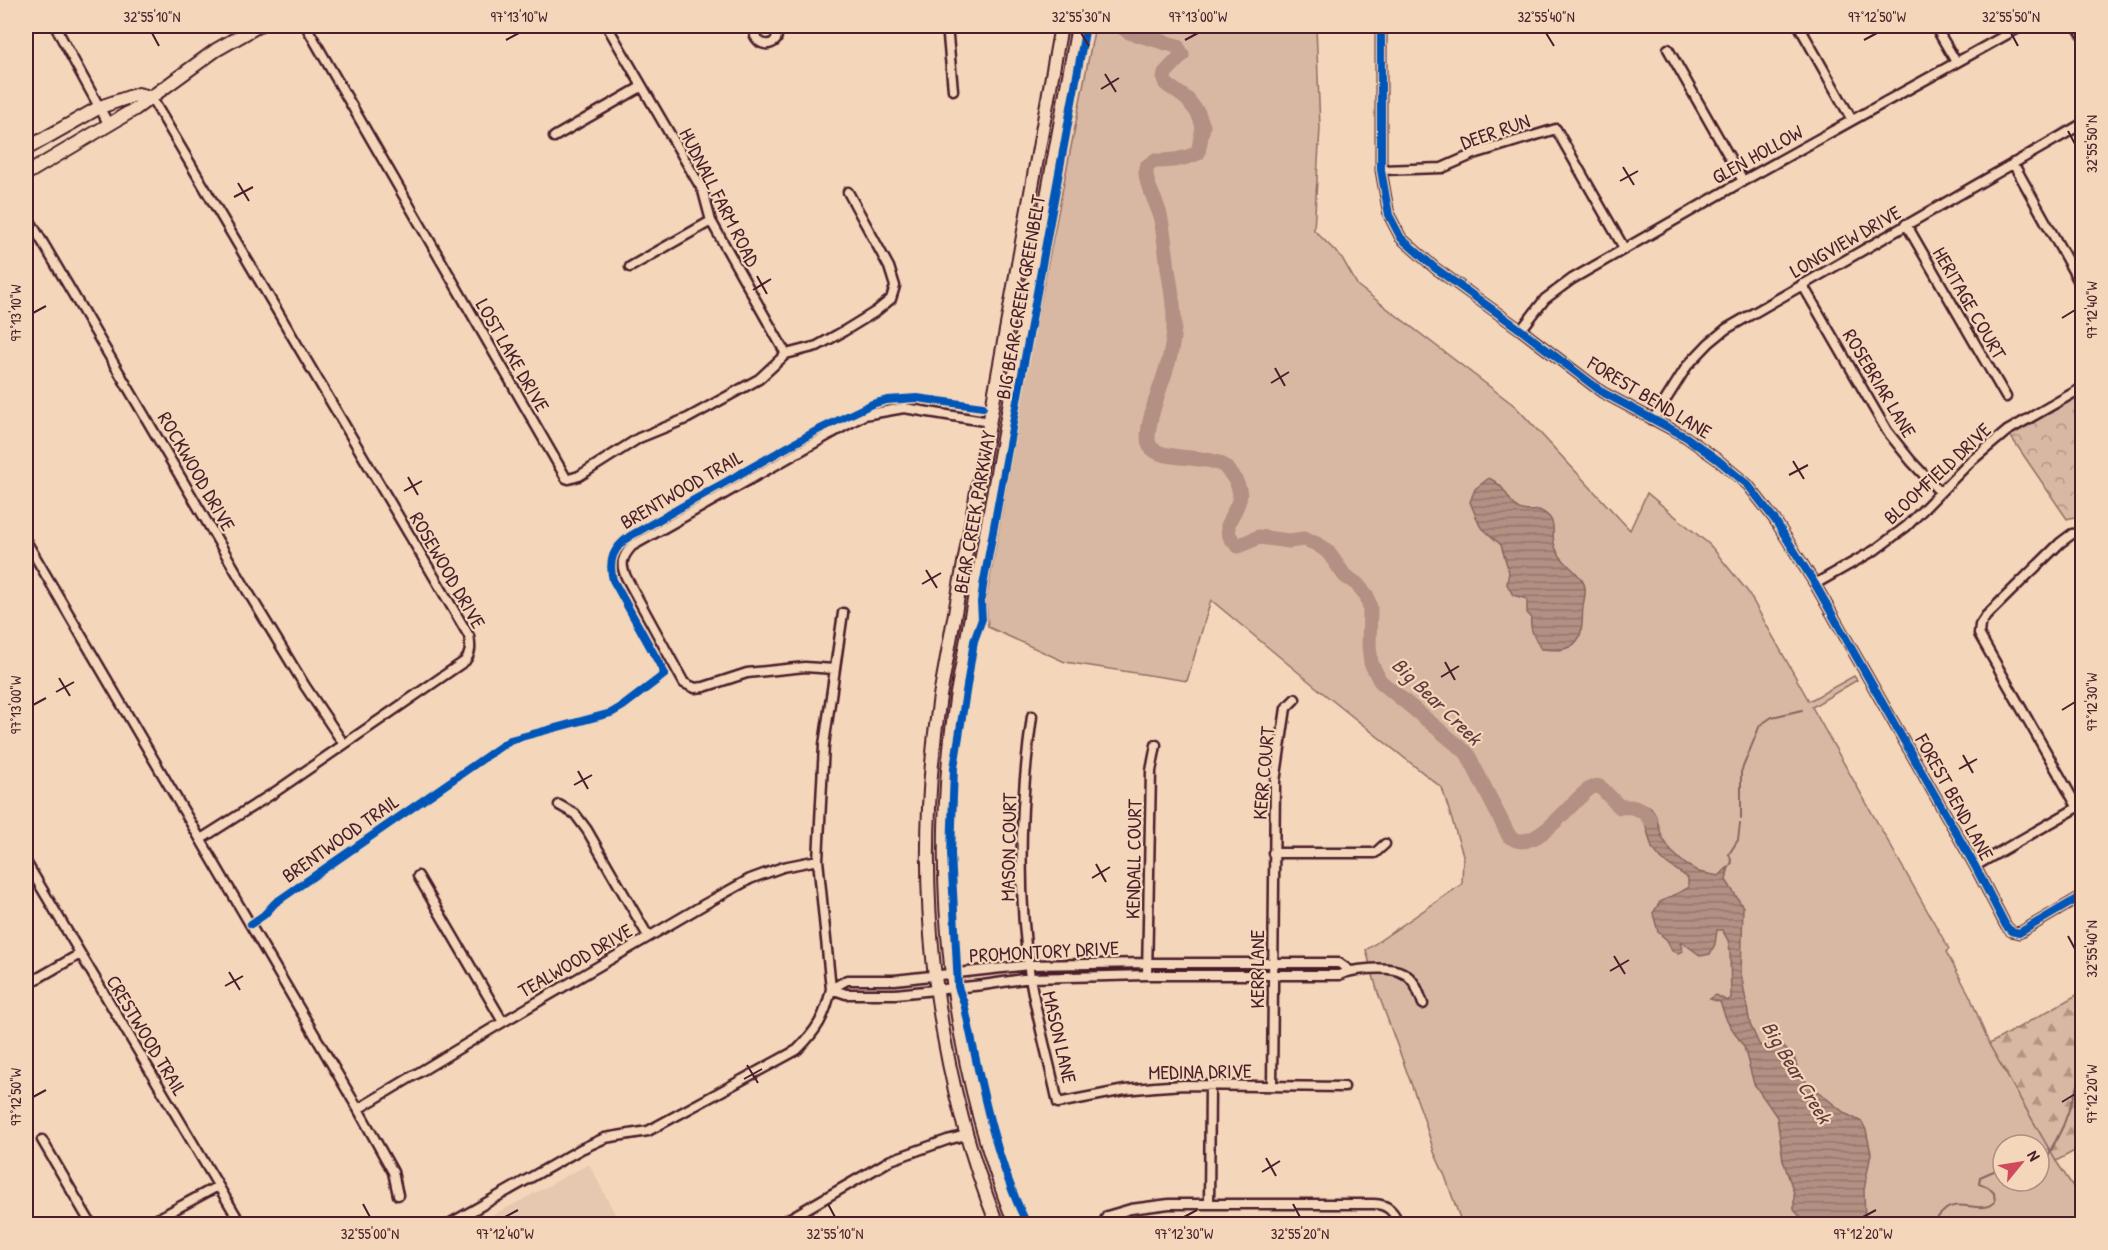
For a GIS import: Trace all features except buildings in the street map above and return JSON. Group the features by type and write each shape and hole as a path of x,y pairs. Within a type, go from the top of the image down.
{"main road":[{"path":"26,174 109,125 216,50 258,26"},
{"name":"BEAR CREEK PARKWAY","path":"997,1224 966,1135 947,1059 930,924 928,846 930,772 940,696 1061,26"},
{"name":"BEAR CREEK PARKWAY","path":"1015,1224 994,1166 972,1093 964,1056 947,923 945,846 947,773 950,741 1078,26"},
{"path":"26,148 100,107 138,94 151,97"}],"street":[{"path":"55,26 109,125"},
{"name":"LOST LAKE DRIVE","path":"306,26 566,478 579,476 639,438 688,418 759,379 786,354"},
{"name":"HUDNALL FARM ROAD","path":"607,26 703,191 711,221 786,354"},
{"path":"759,26 755,36 760,43 765,45 776,40 778,31 775,26"},
{"path":"947,26 953,90"},
{"name":"FOREST BEND LANE","path":"1382,26 1381,170 1389,215 1405,243 1435,268 1602,392 1703,448 1748,485 1775,520 1815,584 1976,866 2002,920 2011,931 2019,933 2082,896"},
{"path":"1799,26 1852,120"},
{"path":"1935,26 1956,62"},
{"name":"GLEN HOLLOW","path":"1521,330 1538,306 1554,291 1624,248 2022,26"},
{"path":"2077,26 2082,34"},
{"path":"1668,49 1743,181"},
{"path":"554,137 641,87"},
{"name":"ROSEWOOD DRIVE","path":"151,97 469,636 471,646 470,655 465,661 275,792 201,839"},
{"name":"LONGVIEW DRIVE","path":"1653,420 1687,366 1726,329 2082,124"},
{"name":"DEER RUN","path":"1381,170 1442,168 1474,154 1556,129 1624,248"},
{"path":"2013,164 2082,287"},
{"path":"786,354 817,346 875,312 891,298 895,285 889,267 848,192"},
{"name":"ROCKWOOD DRIVE","path":"26,214 248,592 343,743"},
{"path":"630,267 711,221"},
{"name":"HERITAGE COURT","path":"1906,225 2006,397"},
{"name":"ROSEBRIAR LANE","path":"1802,284 1887,431 1940,492"},
{"name":"BLOOMFIELD DRIVE","path":"1815,584 1875,550 1906,526 1970,462 2007,431 2082,388"},
{"path":"834,669 805,667 747,674 705,687 695,687 684,683 626,578 622,561 625,554 632,546 864,415 904,408 990,422"},
{"path":"1976,866 2080,807 1979,634 1980,625 1986,616 2060,543 2072,534 2080,533 2082,536"},
{"path":"26,541 358,1109 393,1172 398,1195"},
{"path":"449,1224 581,1149 605,1138 648,1131 797,1050 814,1034 827,1010 831,989 818,860 824,745 843,612"},
{"name":"KERR COURT","path":"1273,853 1275,782 1286,708 1295,699"},
{"name":"MASON COURT","path":"1030,978 1024,918 1022,853 1027,756 1032,716"},
{"name":"KENDALL COURT","path":"1148,975 1151,771 1156,745"},
{"path":"559,805 575,814 587,830 648,936"},
{"path":"1273,853 1375,853 1385,844"},
{"name":"KERR LANE","path":"1272,1086 1273,853"},
{"name":"TEALWOOD DRIVE","path":"358,1109 648,936 750,879 783,867 818,860"},
{"name":"CRESTWOOD TRAIL","path":"26,862 240,1224"},
{"path":"418,876 503,1022"},
{"path":"26,985 80,954"},
{"name":"PROMONTORY DRIVE","path":"831,989 847,980 895,980 1029,965 1339,963 1349,970"},
{"path":"990,969 992,984"},
{"name":"PROMONTORY DRIVE","path":"831,989 846,994 896,994 1030,978 1148,975 1339,975 1349,970 1390,969 1404,973 1416,986 1424,1004"},
{"name":"MASON LANE","path":"1030,978 1058,1103"},
{"path":"895,980 896,994"},
{"name":"MEDINA DRIVE","path":"1058,1103 1145,1088 1184,1085 1344,1087"},
{"path":"1209,1204 1210,1086"},
{"path":"780,1224 891,1160 966,1135"},
{"path":"42,1140 91,1224"},
{"path":"148,1224 218,1186"},
{"path":"1104,1221 1118,1212 1150,1206 1374,1204 1388,1207 1399,1224"}],"shaded area":[{"path":"589,1164 620,1224 477,1224"}],"green space":[{"path":"1095,26 1316,26 1320,128 1314,230 1342,258 1358,286 1515,406 1630,530 1647,493 1710,545 1748,592 1809,701 1854,676 1857,680 1812,707 1949,949 1946,952 1970,996 1989,1044 2040,1133 1991,1133 1991,1193 2051,1193 2051,1152 2082,1200 2082,1224 1462,1224 1378,993 1366,950 1462,884 1463,855 1442,788 1211,600 1187,681 1065,662 988,627 986,600 1031,349"},
{"path":"2082,388 2082,518 2067,519 2007,431"},
{"path":"2082,992 2082,1147 2056,1161 2051,1152 2051,1133 2040,1133 1989,1044"}],"water":[{"path":"1489,478 1503,489 1515,506 1528,511 1539,510 1550,518 1558,554 1584,583 1581,632 1579,638 1571,646 1559,650 1541,649 1532,630 1531,617 1527,613 1527,599 1513,595 1507,584 1509,572 1501,545 1480,526 1470,502 1475,489"},
{"path":"1640,803 1651,808 1656,816 1662,837 1671,851 1685,864 1699,872 1719,876 1727,868 1726,880 1743,907 1741,973 1750,1024 1759,1044 1765,1049 1769,1047 1771,1039 1775,1039 1794,1057 1798,1070 1807,1083 1846,1114 1862,1122 1871,1153 1864,1190 1865,1224 1807,1224 1794,1210 1794,1193 1783,1160 1777,1117 1754,1084 1744,1047 1727,1021 1720,1002 1710,999 1716,995 1727,1001 1731,998 1728,940 1722,930 1717,930 1715,944 1710,954 1701,956 1682,942 1680,943 1683,951 1678,953 1672,951 1667,940 1658,932 1653,913 1660,902 1688,888 1688,878 1662,860 1652,848 1645,823 1637,814 1635,807"}],"waterway":[{"name":"Big Bear Creek","path":"1120,26 1129,32 1177,46 1182,55 1165,73 1164,79 1166,84 1187,99 1198,113 1203,126 1198,153 1176,160 1154,161 1146,167 1147,179 1163,228 1174,321 1170,357 1149,428 1149,444 1153,450 1161,454 1208,460 1225,467 1236,481 1240,493 1228,527 1230,536 1238,546 1259,537 1289,541 1304,539 1328,552 1345,576 1357,584 1367,596 1370,608 1371,663 1380,681 1467,753 1509,836 1520,841 1532,839 1555,822 1593,787 1600,787 1620,807 1637,809 1650,820"},
{"path":"1741,819 1741,772 1760,725 1772,717 1802,710"},
{"path":"1727,871 1732,862 1729,854 1738,840 1740,824"},
{"path":"2051,1150 2082,1077"},
{"path":"1991,1172 1980,1177 1979,1184 1991,1190"},
{"path":"1932,1224 1951,1207 1989,1206 1995,1202 1994,1193"}],"cycle path":[{"name":"BIG BEAR CREEK GREENBELT","path":"1027,1224 996,1144 964,1003 958,987 951,853 954,768 974,641 982,619 983,586 1086,26"},
{"path":"1381,26 1381,170 1389,215 1401,238 1435,268 1602,392 1686,437 1748,485 1775,520 1815,584 1975,866 2006,926 2011,931 2019,933 2082,896"},
{"name":"BRENTWOOD TRAIL","path":"251,924 275,903 510,740 611,713 665,674 613,580 611,566 613,555 619,545 630,536 816,431 872,404 887,400 917,398 983,407"}]}
